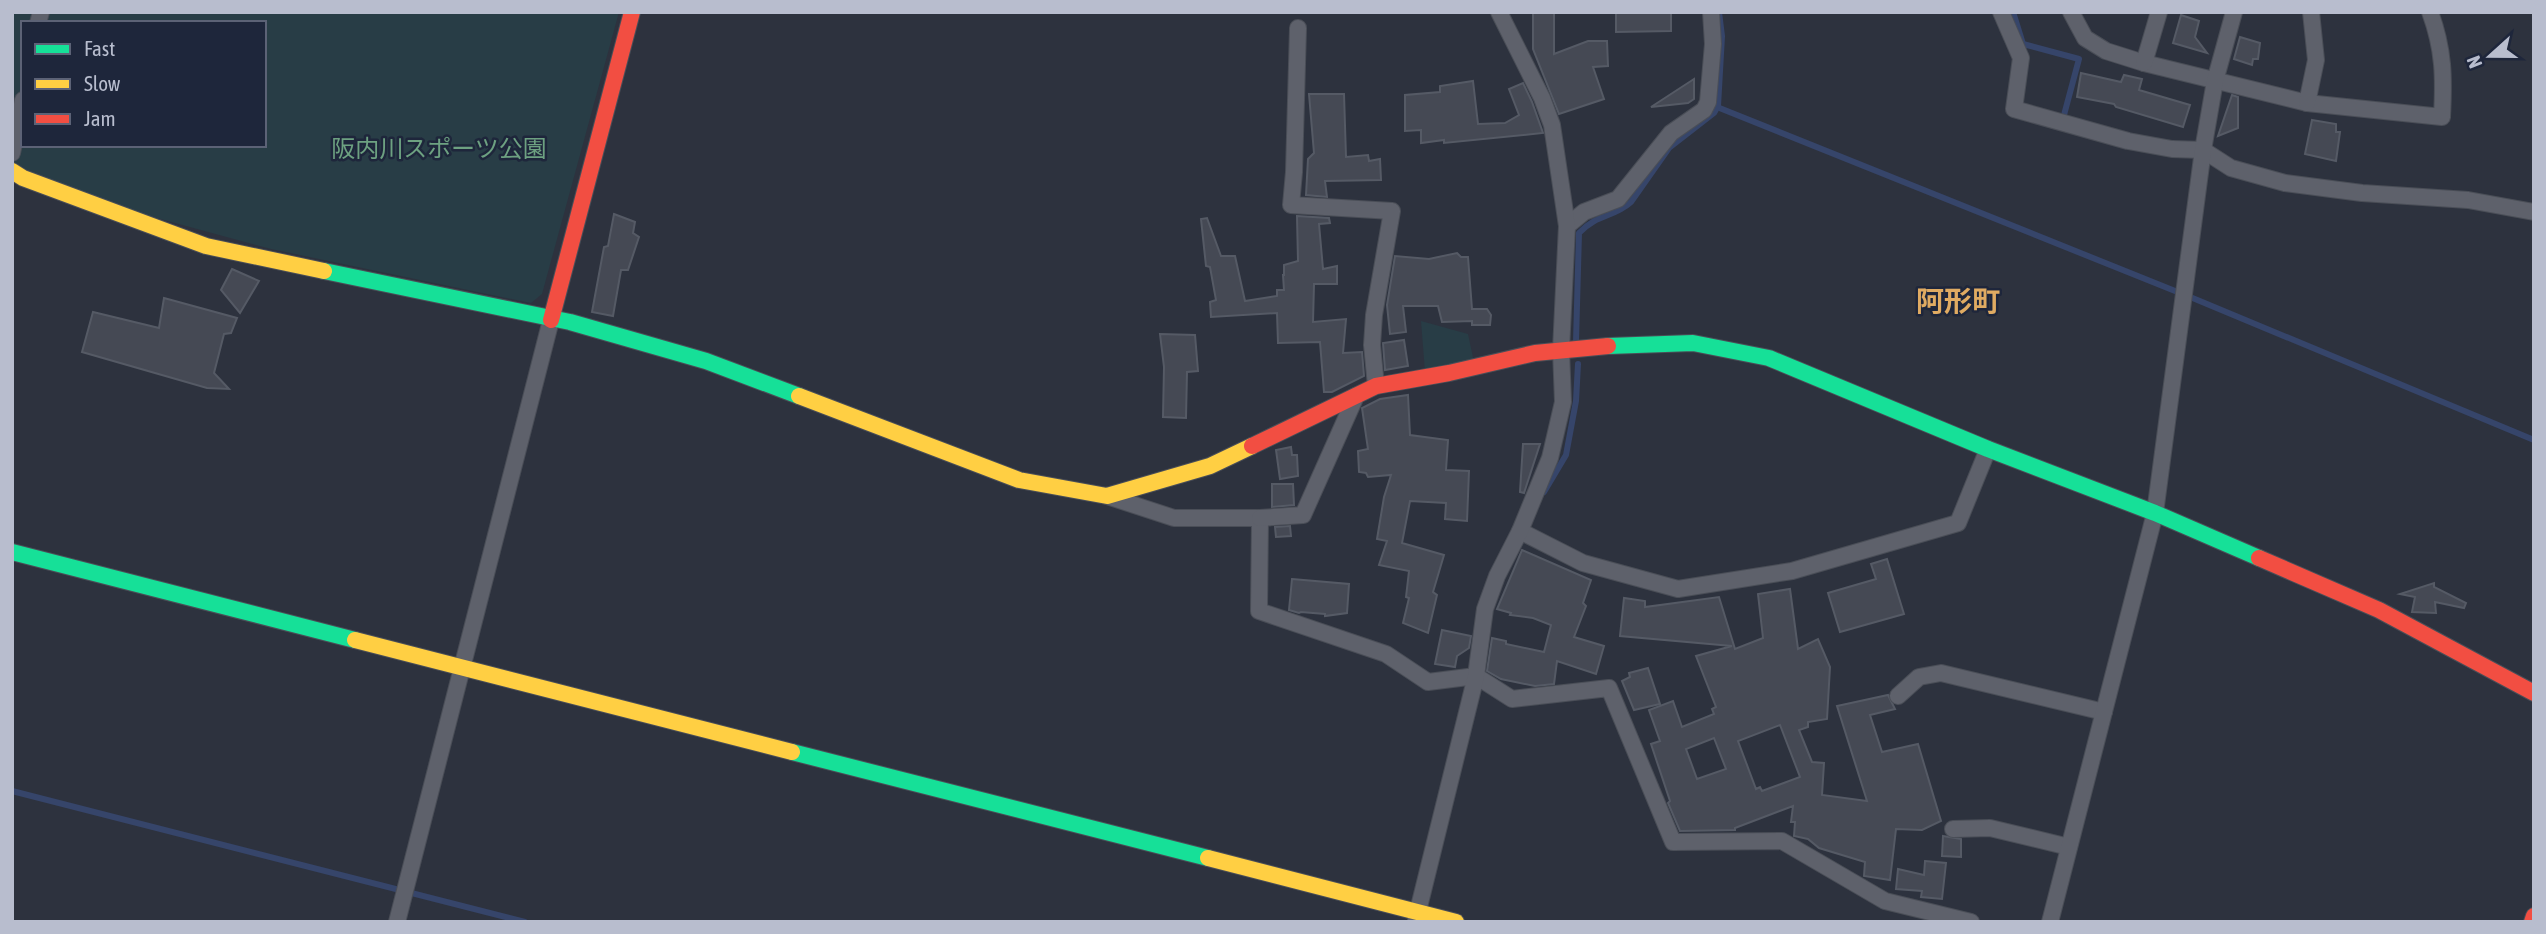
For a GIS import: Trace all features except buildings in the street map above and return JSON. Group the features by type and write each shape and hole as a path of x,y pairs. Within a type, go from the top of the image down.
{"street":[{"path":"397,922 632,12"},
{"path":"1417,917 1476,676 1485,609 1550,458 1563,402 1562,350 1567,226 1552,125 1542,98 1499,12"},
{"path":"1567,226 1584,212 1618,199 1671,133 1704,110 1708,102 1713,44 1711,12"},
{"path":"2001,12 2021,58 2014,108 2129,141 2172,149 2203,150 2231,168 2285,183 2362,193 2468,200 2534,212"},
{"path":"2071,12 2085,38 2106,51 2144,63 2307,103 2442,117 2445,75 2430,12"},
{"path":"2144,63 2159,12"},
{"path":"2050,922 2155,513 2203,150 2215,81 2234,12"},
{"path":"2307,103 2316,60 2311,12"},
{"path":"1298,28 1291,205 1392,211 1374,315 1372,345 1376,386"},
{"path":"12,153 21,110"},
{"path":"12,171 23,178 206,246 570,322 706,361 1019,480 1107,496 1174,518 1303,515 1356,396"},
{"path":"1107,496 1210,466 1376,386 1562,350 1624,344 1693,343 1769,358 1988,449 2155,513 2379,610 2534,693"},
{"path":"1520,531 1583,563 1678,589 1792,571 1958,523 1988,449"},
{"path":"1260,518 1259,611 1386,654 1428,682 1476,676 1512,699 1609,688 1673,842 1782,841 1885,901 1971,922"},
{"path":"12,552 1417,917 1456,922"},
{"path":"1898,696 1919,677 1941,673 2104,712"},
{"path":"1953,829 1990,828 2069,847"},
{"path":"2532,922 2534,916"}],"green space":[{"name":"阪内川スポーツ公園","path":"12,12 619,12 542,294 531,303 271,249 120,208 12,171"},
{"path":"1421,321 1468,334 1474,362 1425,372"}],"waterway":[{"path":"1576,342 1579,233 1593,222 1631,202 1669,148 1714,113 1718,106 1722,36 1719,12"},
{"path":"2013,12 2023,44 2079,59 2064,115"},
{"path":"1717,107 2195,299 2534,440"},
{"path":"1544,492 1566,455 1576,401 1578,364"},
{"path":"12,791 525,922"}],"traffic: fast":[{"path":"324,271 570,322 706,361 799,396"},
{"path":"1608,346 1693,343 1769,358 1988,449 2155,513 2259,558"},
{"path":"12,552 355,640"},
{"path":"792,752 1208,858"}],"traffic: slow":[{"path":"12,171 23,178 206,246 324,271"},
{"path":"799,396 1019,480 1107,496 1210,466 1252,446"},
{"path":"355,640 792,752"},
{"path":"1208,858 1456,922"}],"traffic: jam":[{"path":"551,320 632,12"},
{"path":"1252,446 1376,386 1449,373 1535,353 1608,346"},
{"path":"2259,558 2379,610 2534,693"},
{"path":"2532,922 2534,916"}],"district":[{"name":"阿形町","path":"1958,301"}]}
